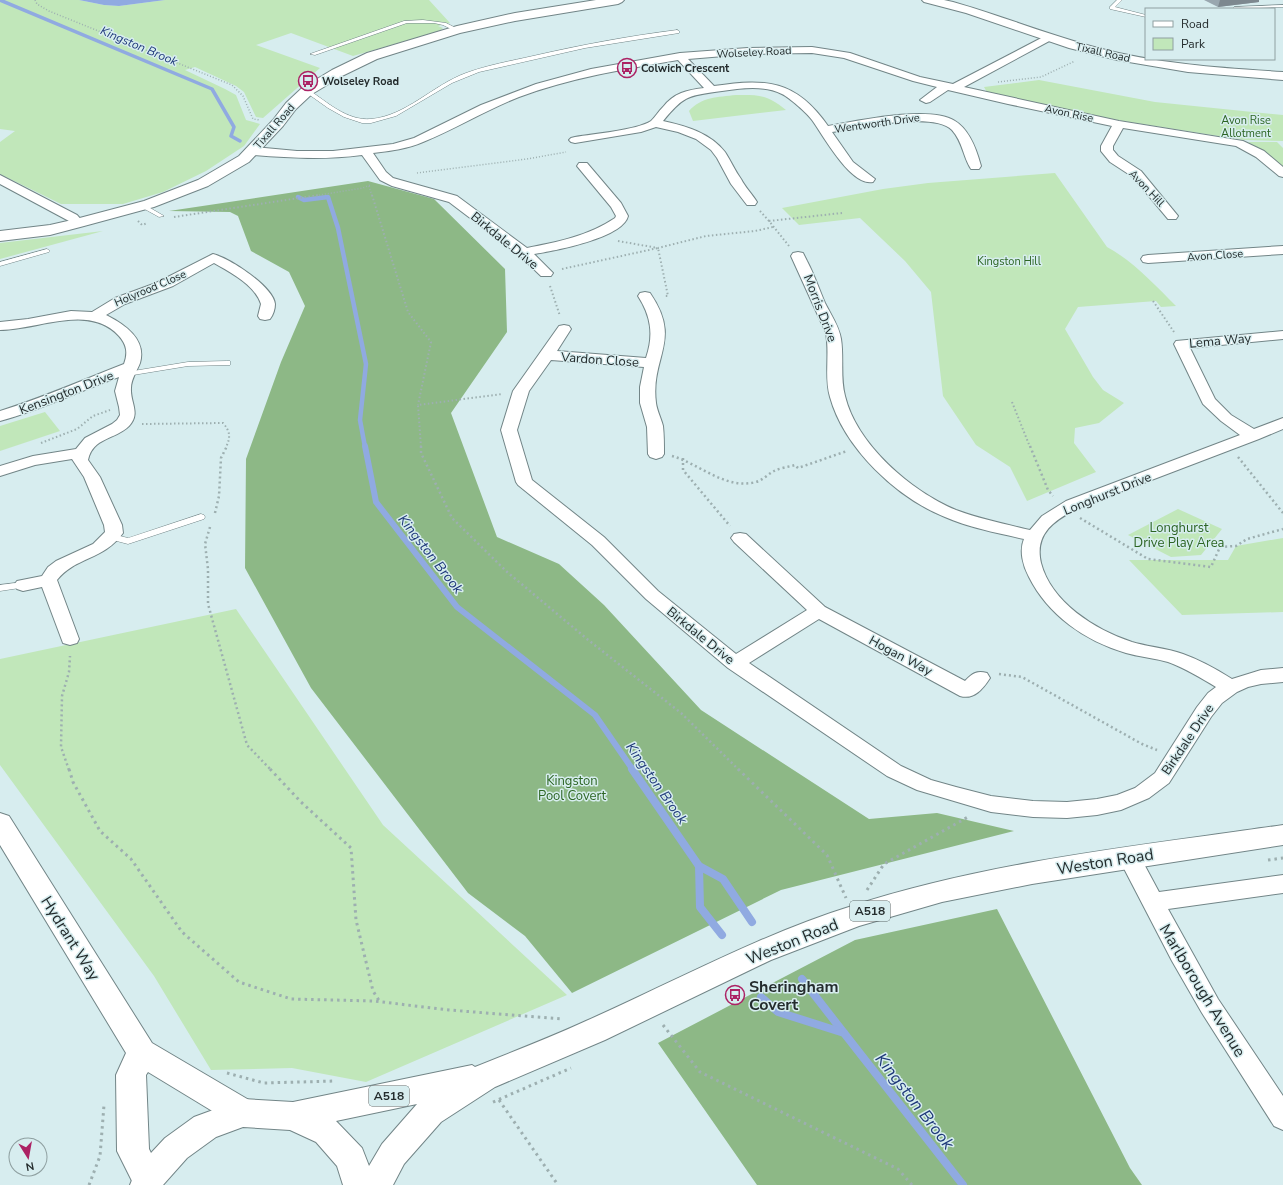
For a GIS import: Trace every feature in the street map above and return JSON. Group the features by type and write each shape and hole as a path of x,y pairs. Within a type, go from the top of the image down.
{"main road":[{"name":"Tixall Road","path":"0,236 50,230 126,211 204,183 244,159 253,151 291,106 307,91 337,73 372,56 394,48 457,30 529,14 618,0"},
{"name":"Tixall Road","path":"928,0 972,10 1049,38 1096,51 1181,67 1283,76"},
{"name":"Weston Road","path":"376,1185 393,1154 430,1112 492,1088 595,1031 760,952 854,916 942,891 1032,873 1283,835"},
{"name":"Hydrant Way","path":"3,836 141,1052 243,1113"},
{"path":"141,1052 131,1075 133,1151 147,1182 176,1148 205,1128 243,1113 293,1116 327,1132 351,1158 359,1185"},
{"name":"Weston Road","path":"293,1116 492,1088"}],"street":[{"path":"926,100 1049,38"},
{"name":"Wolseley Road","path":"253,151 316,155 394,147 418,140 485,107 540,86 612,67 680,56 780,50 825,51 846,55 917,79 954,86"},
{"path":"680,56 711,88"},
{"path":"572,146 641,129 655,123 680,97 689,93 711,88 754,84 780,89 793,97 815,116 849,165 869,179"},
{"name":"Avon Rise","path":"954,86 1119,124 1239,143 1260,154 1283,173"},
{"name":"Wentworth Drive","path":"824,130 913,117 938,118 951,123 956,128 970,150 975,166"},
{"path":"655,123 688,131 705,140 714,147 720,154 732,176 751,202"},
{"name":"Avon Hill","path":"1119,124 1107,146 1107,151 1114,159 1136,174 1172,216"},
{"path":"365,151 385,178"},
{"path":"524,252 588,239 615,225 621,220 622,216 617,206 583,166"},
{"name":"Birkdale Drive","path":"385,178 394,182 442,194 452,199 524,252 546,273"},
{"path":"0,179 73,218 78,223"},
{"name":"Avon Close","path":"1148,259 1283,250"},
{"path":"197,252 222,262 258,287 264,294 268,303 265,316"},
{"name":"Morris Drive","path":"798,256 804,266 816,299 834,336 836,349 835,385 841,410 864,446 883,467 903,484 934,505 973,521 1034,536"},
{"name":"Holyrood Close","path":"97,316 109,306 119,301 163,285 214,258"},
{"name":"Vardon Close","path":"645,296 652,306 658,326 659,338 652,363 648,386 648,403 655,427 656,454"},
{"name":"Kensington Drive","path":"0,326 16,326 68,315 97,316 105,319 122,330 133,342 135,354 123,390 128,406 128,414 124,422"},
{"name":"Birkdale Drive","path":"564,329 521,391 509,430 524,482 598,541 652,595 735,663 894,771 924,785 991,804 1033,809 1067,810 1097,807 1120,802 1142,793 1162,778 1204,712 1215,698 1230,687 1242,682 1261,677 1283,675"},
{"name":"Lema Way","path":"1253,436 1226,418 1208,401 1181,344 1283,335"},
{"name":"Vardon Close","path":"547,355 652,363"},
{"name":"Kensington Drive","path":"0,416 42,403 79,386 129,370"},
{"path":"70,639 48,580 53,571 65,562 93,551 108,543 114,533 113,525 92,477 80,460 80,453 84,446 124,422"},
{"name":"Longhurst Drive","path":"1034,536 1049,518 1092,496 1253,436 1283,423"},
{"path":"0,471 33,460 80,453"},
{"path":"1034,536 1031,555 1034,568 1045,592 1056,604 1085,628 1137,650 1173,657 1208,672 1230,687"},
{"name":"Hogan Way","path":"740,538 819,611 967,690 980,678"},
{"path":"23,585 48,580"},
{"path":"735,663 819,611"},
{"name":"Marlborough Avenue","path":"1129,858 1210,1006 1283,1118"},
{"path":"1152,902 1283,884"}],"lane":[{"path":"1120,0 1112,8 1145,16"},
{"path":"1271,0 1283,6"},
{"path":"1234,8 1283,6"},
{"path":"313,54 406,22 434,22 444,24 457,30"},
{"path":"307,91 337,112 358,122 371,122 407,108 448,84 467,75 516,62 639,36 677,32"},
{"path":"143,206 161,216"},
{"path":"0,264 47,251"},
{"path":"129,370 188,364 227,363"},
{"path":"112,536 128,541 201,517"},
{"path":"0,588 23,585"}],"path":[{"path":"35,0 37,4 49,11 232,85 243,96 253,119 278,123"},
{"path":"954,86 1041,77 1096,51"},
{"path":"169,218 363,188 385,178 527,159 572,146"},
{"path":"369,186 408,312 431,342 418,405 421,453 452,518 506,571 587,639 693,724 827,855 846,898"},
{"path":"126,211 142,225 149,223"},
{"path":"798,256 769,221 842,213"},
{"path":"546,273 706,236 755,231 773,227"},
{"path":"588,239 623,241 658,248"},
{"path":"645,296 643,292 651,290 656,295 668,296 658,248"},
{"name":"Birkdale Drive","path":"546,273 564,329"},
{"path":"1153,301 1181,344"},
{"path":"418,405 521,391"},
{"path":"1012,402 1048,490 1064,509 1148,559 1211,567 1220,547 1236,546 1247,539 1283,529"},
{"path":"39,444 77,429 93,416 116,408 128,406"},
{"path":"124,422 146,424 223,423 229,430 230,439 221,458 219,496 213,519"},
{"path":"1229,445 1283,513"},
{"path":"656,454 683,458 710,474 724,480 747,484 764,479 775,470 795,465 798,468 816,463 814,461 834,455"},
{"path":"683,458 683,470 740,538"},
{"path":"211,525 205,544 208,570 208,604 247,745 301,802 351,848 356,920 373,991 380,1002"},
{"path":"70,639 69,672 62,696 61,747 72,782 100,831 131,859 182,932 239,982 292,1000 380,1002 449,1010 566,1019"},
{"path":"980,678 986,673 1022,677 1142,744 1176,757"},
{"path":"866,891 884,864 991,804"},
{"path":"670,1021 663,1025 700,1072 898,1169 912,1185"},
{"path":"222,1071 264,1083 309,1083 340,1080"},
{"path":"492,1088 558,1185"},
{"path":"88,1185 96,1173 103,1142 104,1101"}],"green space":[{"path":"0,0 79,0 104,5 119,6 165,0 429,0 450,23 438,26 443,28 440,31 353,56 291,33 256,45 320,68 263,118 256,117 244,92 236,86 195,67 185,70 236,95 246,120 260,124 244,146 206,171 163,192 123,204 61,204 0,174 0,142 15,131 0,129"},
{"name":"Avon Rise Allotment","path":"1039,80 1155,102 1283,115 1283,141 1244,140 1123,121 988,94 984,87"},
{"path":"736,95 762,96 768,98 786,110 693,121 689,111 694,106 710,98"},
{"path":"1248,142 1277,142 1283,148 1283,169"},
{"name":"Kingston Hill","path":"1055,173 1107,247 1135,266 1176,306 1161,307 1156,301 1078,307 1065,329 1093,377 1103,390 1124,403 1099,423 1075,428 1074,443 1096,472 1027,501 1010,467 976,445 943,396 931,292 905,261 860,218 799,225 782,208 883,189 928,183"},
{"name":"Kingston Pool Covert","path":"368,181 434,199 505,269 507,332 451,413 497,537 559,564 604,605 701,710 869,819 937,813 1014,831 781,890 572,993 525,936 468,893 311,688 245,568 246,459 281,362 305,306 289,272 251,251 238,216 230,212 169,211"},
{"path":"103,231 0,259 0,243"},
{"path":"45,412 60,431 0,451 0,426"},
{"name":"Longhurst Drive Play Area","path":"1178,509 1222,529 1201,555 1171,557 1128,535"},
{"path":"1283,538 1283,612 1182,615 1129,560 1228,560 1236,546"},
{"path":"236,609 383,825 567,995 366,1082 292,1068 211,1070 154,976 0,765 0,659"},
{"path":"997,909 1130,1168 1142,1185 757,1185 658,1043 855,940"}],"water":[{"path":"79,0 165,0 119,6 104,5"}],"waterway":[{"name":"Kingston Brook","path":"0,0 212,89 234,127 231,136 240,141"},
{"name":"Kingston Brook","path":"298,197 304,200 328,197 338,228 366,364 360,420 365,447"},
{"name":"Kingston Brook","path":"365,446 376,502 457,607 595,715 633,770"},
{"name":"Kingston Brook","path":"632,769 699,866"},
{"name":"Kingston Brook","path":"699,866 723,879 752,922"},
{"name":"Kingston Brook","path":"699,866 700,907 722,935"},
{"name":"Kingston Brook","path":"802,979 844,1033"},
{"name":"Kingston Brook","path":"761,997 778,1012 844,1033"},
{"name":"Kingston Brook","path":"844,1033 963,1185"}],"place":[{"name":"Colwich Crescent","path":"627,68"},
{"name":"Wolseley Road","path":"308,81"},
{"name":"Sheringham Covert","path":"735,995"}]}
